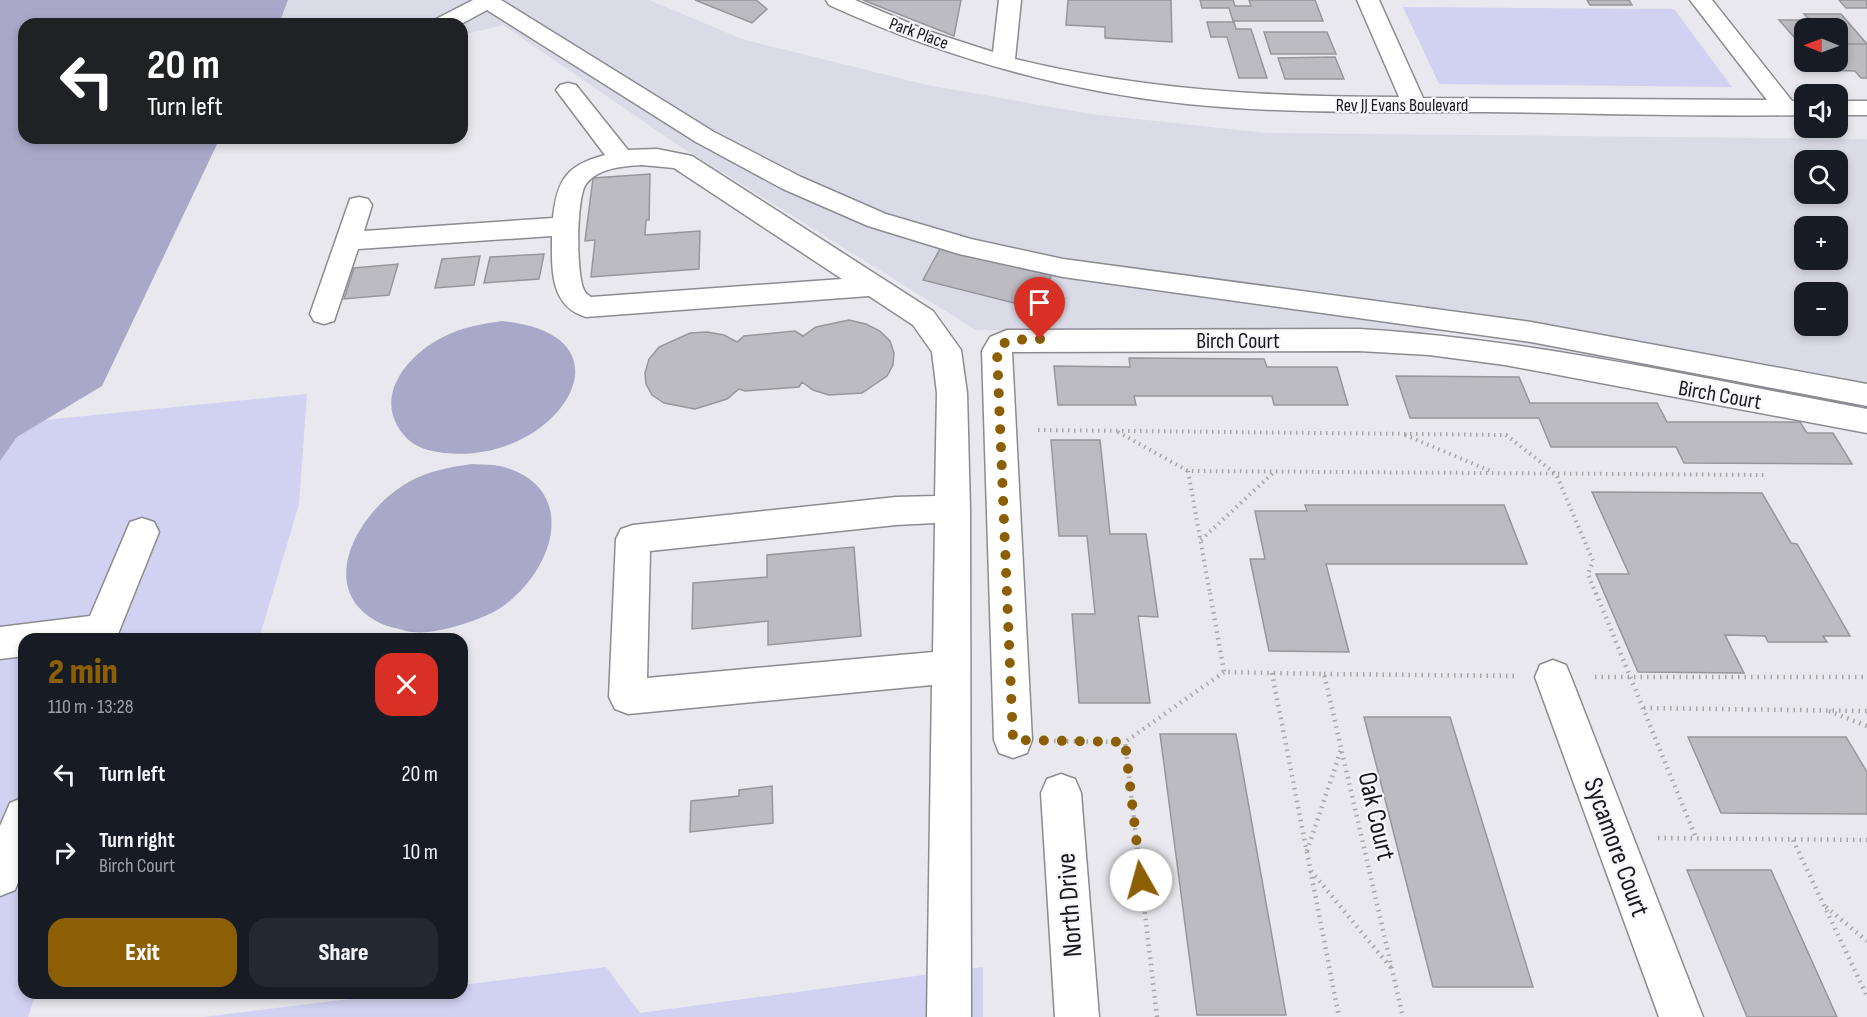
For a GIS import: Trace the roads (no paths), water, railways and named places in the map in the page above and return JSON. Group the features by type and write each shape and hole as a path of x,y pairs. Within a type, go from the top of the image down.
{"street":[{"name":"Park Place","path":"837,0 916,35 1003,61"},
{"path":"1003,61 1010,0"},
{"path":"1368,0 1414,105"},
{"path":"1701,0 1794,107"},
{"path":"456,18 488,2 705,137 792,183 877,220 969,248 1063,268 1531,332 1867,395"},
{"name":"Rev JJ Evans Boulevard","path":"1003,61 1098,83 1188,97 1314,104 1794,108"},
{"path":"568,90 622,159"},
{"path":"1848,108 1867,108"},
{"path":"874,286 586,307 574,299 570,293 565,226 573,182 584,173 622,159 646,156 683,162 874,286 923,318 946,350 951,393 952,509 949,1017"},
{"path":"324,314 359,205"},
{"path":"347,242 565,226"},
{"name":"Birch Court","path":"1013,740 997,351 1003,343 1017,339 1347,340 1430,344 1505,354 1867,421"},
{"path":"951,667 628,697 633,539 896,511 952,509"},
{"path":"100,633 142,532"},
{"path":"0,643 18,641"},
{"name":"Sycamore Court","path":"1553,677 1681,1017"},
{"name":"North Drive","path":"1061,793 1077,1017"},
{"path":"0,875 18,832"}]}
